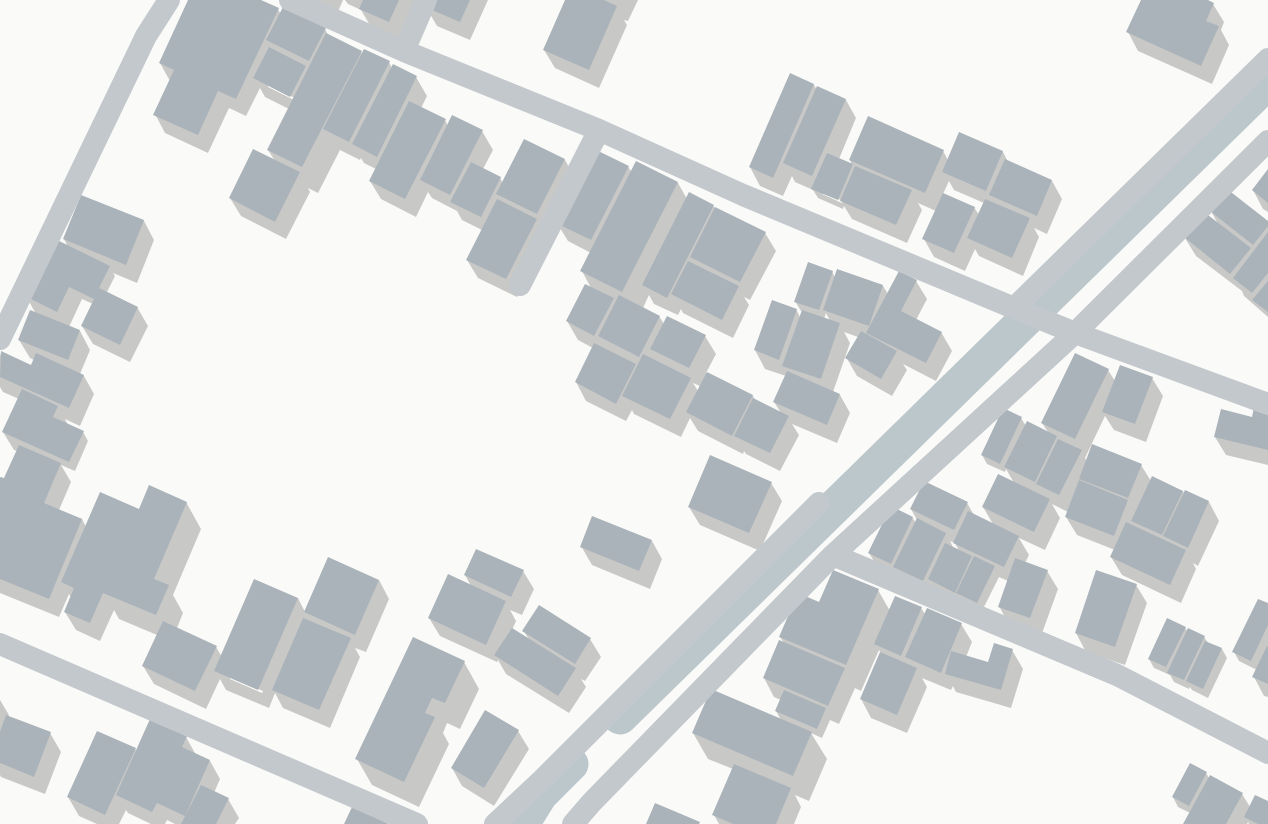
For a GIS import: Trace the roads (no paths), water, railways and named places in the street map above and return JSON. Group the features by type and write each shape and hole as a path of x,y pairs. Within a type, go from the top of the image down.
{"street":[{"path":"0,339 146,36 169,0"},
{"path":"290,0 404,51 599,130 743,195 1018,309 1268,404"},
{"path":"404,51 426,0"},
{"path":"1018,309 1268,59"},
{"path":"520,285 599,130"},
{"path":"574,824 592,802 833,555 1268,141"},
{"path":"495,824 819,503"},
{"path":"833,555 1117,675 1268,753"},
{"path":"0,644 417,824"}],"waterway":[{"path":"620,717 1268,82"},
{"path":"522,824 540,795 571,764"}]}
